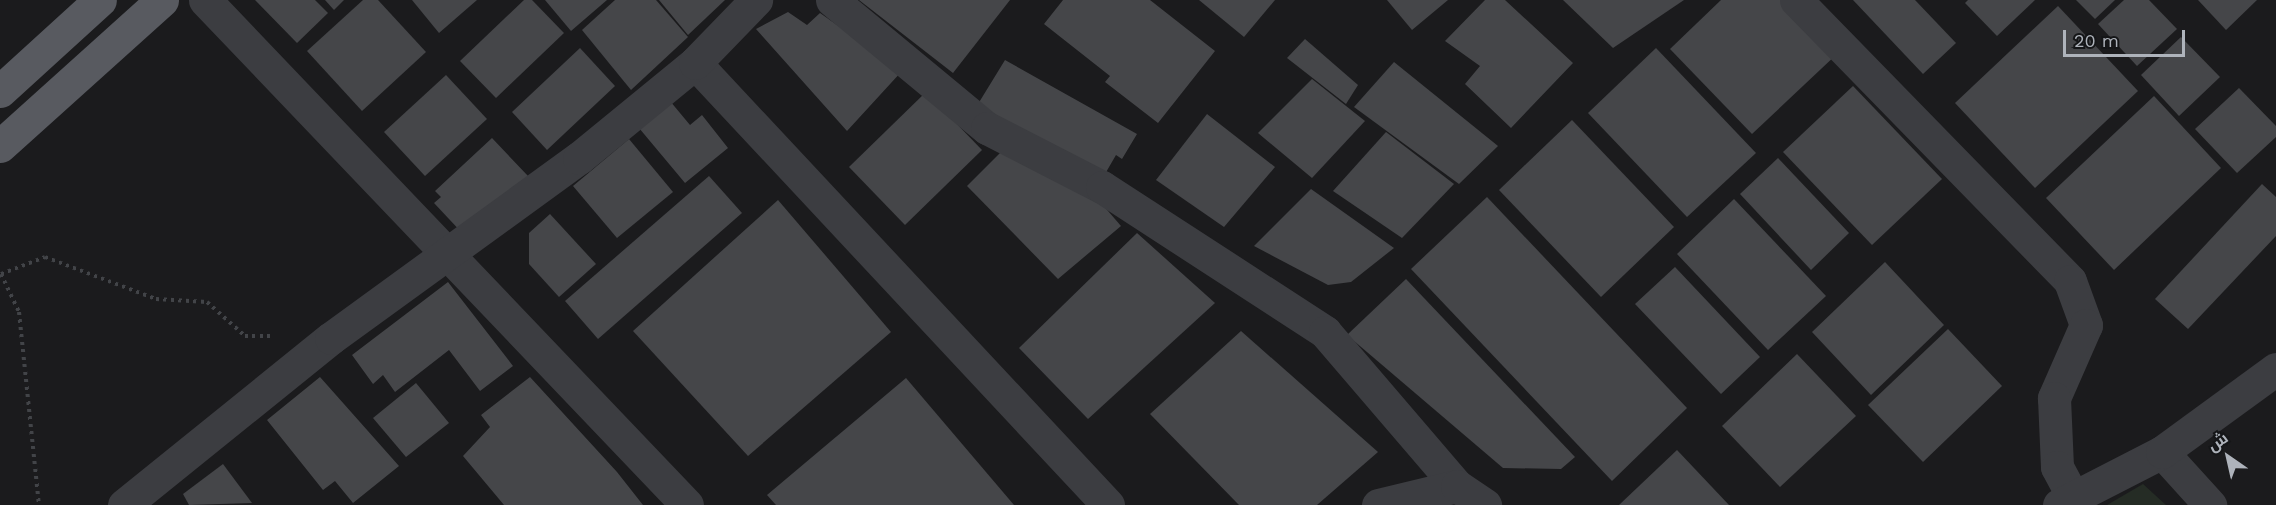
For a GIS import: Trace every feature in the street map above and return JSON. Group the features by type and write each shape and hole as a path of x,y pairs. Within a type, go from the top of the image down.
{"main road":[{"path":"0,91 100,0"},
{"path":"0,146 162,0"}],"street":[{"path":"205,0 687,505"},
{"path":"124,505 330,338 579,158 695,63 756,0"},
{"path":"832,0 987,128 1102,187 1325,332 1457,486 1485,505"},
{"path":"1796,0 2070,281 2085,325 2054,398 2057,467 2066,501 2162,452 2276,369"},
{"path":"695,63 1108,505"},
{"path":"2162,452 2210,505"},
{"path":"1378,505 1457,486"}],"path":[{"path":"39,505 19,312 1,274 45,257 156,299 207,302 245,336 330,338"}],"shaded area":[{"path":"2143,484 2166,505 2107,505"}],"building":[{"path":"255,0 315,0 328,13 297,43"},
{"path":"325,0 344,0 334,10"},
{"path":"363,0 378,0 426,52 362,111 307,51"},
{"path":"412,0 477,0 439,33"},
{"path":"524,0 532,0 564,33 496,98 460,61"},
{"path":"545,0 607,0 571,31"},
{"path":"615,0 656,0 688,37 631,90 582,30"},
{"path":"659,0 725,0 688,35"},
{"path":"859,0 1010,0 953,73"},
{"path":"1063,0 1150,0 1215,51 1158,123 1105,82 1110,76 1044,24"},
{"path":"1199,0 1275,0 1244,37"},
{"path":"1387,0 1448,0 1412,30"},
{"path":"1485,0 1505,0 1573,63 1511,128 1465,84 1480,66 1445,41"},
{"path":"1563,0 1684,0 1613,48"},
{"path":"1721,0 1788,0 1838,53 1752,134 1670,49"},
{"path":"1853,0 1915,0 1956,43 1923,74"},
{"path":"1968,0 2035,0 1997,36 1965,3"},
{"path":"2076,0 2115,0 2095,19"},
{"path":"2124,0 2149,0 2177,29 2137,66 2098,24"},
{"path":"2198,0 2257,0 2226,30"},
{"path":"2058,6 2138,91 2035,188 1955,103"},
{"path":"788,12 807,25 820,13 902,71 847,131 756,29"},
{"path":"2181,37 2220,77 2179,116 2141,75"},
{"path":"1305,39 1358,85 1346,104 1287,58"},
{"path":"580,48 615,86 547,150 512,112"},
{"path":"1656,48 1756,153 1687,217 1588,113"},
{"path":"1005,60 1137,134 1122,159 1116,155 1105,174 1085,170 978,104"},
{"path":"1394,62 1498,146 1459,184 1354,107"},
{"path":"446,75 487,119 425,176 384,132"},
{"path":"1312,79 1365,121 1312,178 1258,133"},
{"path":"1853,86 1942,179 1872,245 1783,152"},
{"path":"2239,88 2276,126 2276,137 2237,173 2195,129"},
{"path":"926,92 982,150 905,225 849,167"},
{"path":"2154,96 2221,168 2114,270 2046,198"},
{"path":"670,101 690,125 702,115 728,148 685,183 639,128"},
{"path":"1207,114 1275,167 1224,227 1156,180"},
{"path":"1572,120 1674,227 1601,297 1499,190"},
{"path":"1386,132 1454,184 1402,238 1333,191"},
{"path":"492,138 528,176 464,235 434,203 441,197 435,191"},
{"path":"629,139 673,192 617,238 573,186"},
{"path":"1006,147 1102,204 1121,226 1058,279 967,186"},
{"path":"1778,158 1849,233 1811,270 1740,194"},
{"path":"709,176 742,213 598,339 565,301"},
{"path":"2262,184 2276,197 2276,236 2188,329 2155,299"},
{"path":"1311,189 1394,248 1351,282 1328,285 1254,246"},
{"path":"1487,197 1687,408 1612,481 1411,269"},
{"path":"1734,199 1826,296 1768,350 1677,254"},
{"path":"778,200 891,332 748,456 633,331"},
{"path":"550,214 596,264 559,297 529,264 529,233"},
{"path":"1137,233 1215,303 1088,419 1019,348"},
{"path":"1885,262 1944,325 1871,395 1812,332"},
{"path":"1675,267 1760,357 1721,394 1635,304"},
{"path":"1406,279 1575,457 1561,469 1503,468 1347,335"},
{"path":"448,282 513,366 480,391 449,350 395,392 383,375 373,384 352,355"},
{"path":"1948,329 2002,386 1923,462 1868,405"},
{"path":"1241,331 1378,452 1317,505 1239,505 1150,414"},
{"path":"1797,354 1856,416 1780,487 1722,426"},
{"path":"320,377 399,466 353,503 335,481 323,490 267,420"},
{"path":"530,377 617,472 643,505 504,505 463,456 490,427 481,415"},
{"path":"906,378 1014,505 776,505 767,495"},
{"path":"416,383 449,423 406,457 373,418"},
{"path":"1677,450 1729,505 1619,505"},
{"path":"223,464 252,503 189,505 183,494"}]}
